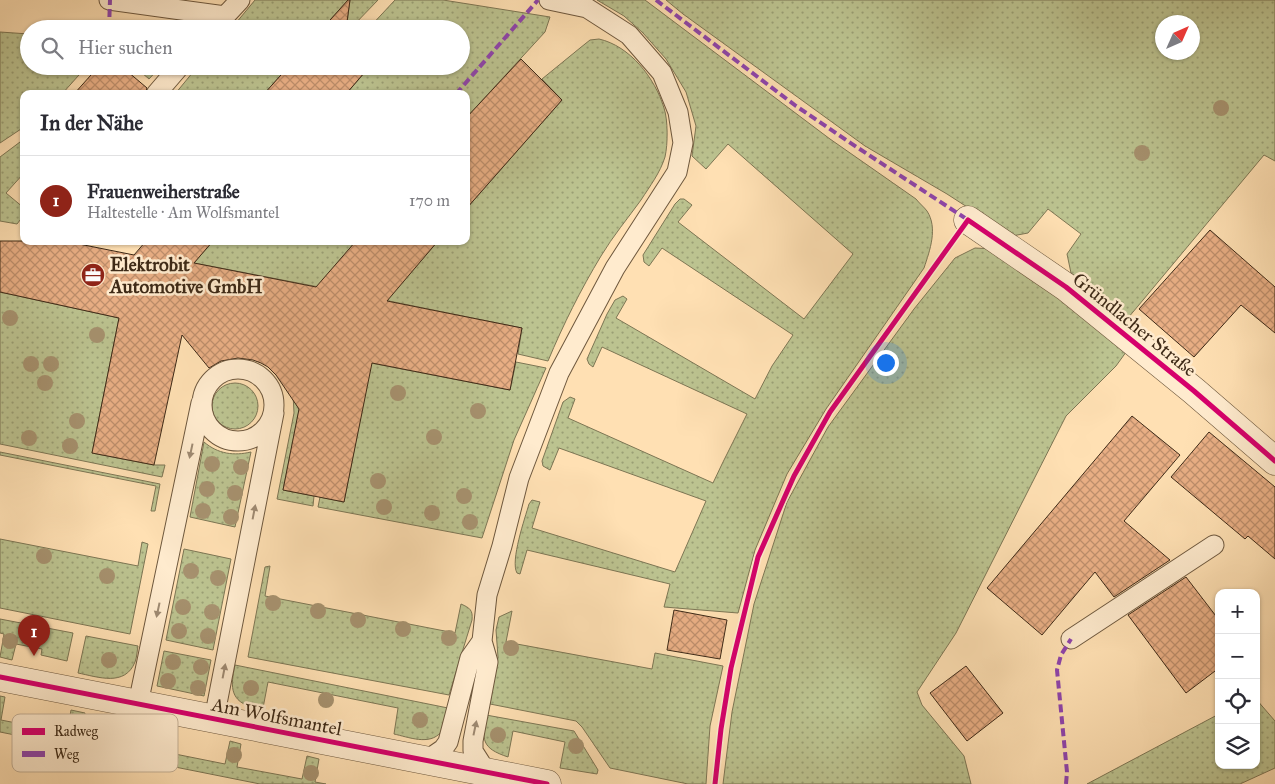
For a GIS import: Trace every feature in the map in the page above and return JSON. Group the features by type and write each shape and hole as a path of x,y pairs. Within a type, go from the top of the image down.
{"street":[{"name":"Gründlacher Straße","path":"968,220 1066,287 1194,391 1275,461"},
{"name":"Am Wolfsmantel","path":"0,677 548,784"}],"lane":[{"path":"109,0 209,20"},
{"path":"221,20 240,0"},
{"path":"487,772 473,751 473,741 488,662 482,641 487,595 502,546 519,478 559,373 615,268 677,172 683,143 678,112 662,73 629,35 587,8 549,0"},
{"path":"159,90 172,75"},
{"path":"138,704 204,390 210,380 219,373 231,368 244,368 265,381 272,392 274,414 214,719"},
{"path":"201,403 202,414 209,427 217,435 236,441 248,440 258,435 267,426 274,414"},
{"path":"1071,639 1214,545"},
{"path":"427,760 443,749 448,742 470,658 482,641"}],"green space":[{"path":"255,0 348,0 330,20 238,20"},
{"path":"350,0 378,0 359,20 347,20"},
{"path":"395,0 443,0 550,17 545,32 470,114 470,90 350,90 363,75 470,75 470,20 376,20"},
{"path":"597,0 645,0 830,139 916,199 927,211 932,225 932,239 924,268 826,409 787,474 755,550 738,613 664,607 670,584 527,550 520,574 517,573 515,567 519,539 529,504 532,500 540,502 532,528 675,572 706,501 559,448 550,470 543,466 542,461 563,402 570,397 575,399 568,418 713,483 747,414 602,347 593,367 589,364 587,359 615,300 623,296 627,299 616,318 755,399 772,366 793,335 662,248 649,266 644,262 643,255 680,199 684,199 692,205 678,222 804,319 853,254 728,144 706,169 692,156 696,126 686,92 666,59 643,33 624,16"},
{"path":"666,0 1275,0 1275,161 1264,155 1128,318 1071,273 1067,254 1081,234 1048,209 1028,233 1012,236 947,194 865,146"},
{"path":"0,32 20,33 20,75 79,75 66,90 20,90 20,130 0,143"},
{"path":"599,39 621,49 631,56 648,75 660,97 665,113 667,132 666,152 663,163 641,200 616,234 586,281 548,361 518,354 522,328 389,301 388,299 435,245 470,245 470,204 562,100 542,79 590,40"},
{"path":"144,75 153,75 149,79"},
{"path":"191,75 281,75 268,90 178,90"},
{"path":"20,142 20,177 6,193 20,205 20,220 17,224 0,221 0,157"},
{"path":"210,245 353,245 339,261 344,266 324,288 194,263"},
{"path":"975,248 995,249 1129,348 1116,366 1066,416 956,633 917,692 922,705 964,756 971,784 723,784 732,712 754,604 787,502 828,427 914,309 955,258"},
{"path":"0,292 119,318 92,453 154,465 165,465 162,477 0,444"},
{"path":"311,351 283,490 314,496 313,506 277,499 294,413 293,394"},
{"path":"516,362 546,368 514,440 482,538 318,507 320,497 344,502 371,363 510,390"},
{"path":"240,383 244,384 254,393 257,397 257,415 248,425 240,429 230,429 222,425 213,415 212,401 216,393 226,384"},
{"path":"204,442 226,453 251,452 235,527 190,517"},
{"path":"0,452 160,484 155,511 151,511 156,486 0,455"},
{"path":"0,539 138,566 142,542 148,544 130,634 0,608"},
{"path":"184,549 231,559 213,650 166,640"},
{"path":"270,566 265,596 455,633 461,604 469,608 472,620 449,695 248,657 265,567"},
{"path":"512,611 506,642 652,669 655,653 723,666 710,726 706,784 688,784 610,768 576,721 490,704 498,657 496,630 499,617"},
{"path":"0,619 73,633 67,661 41,655 42,649 16,644 12,660 0,657 4,634 0,633"},
{"path":"86,636 138,646 136,660 130,670 118,678 102,678 78,673"},
{"path":"164,651 211,660 204,696 157,686"},
{"path":"235,665 448,708 441,732 431,739 425,740 394,734 398,708 268,682 263,708 248,706 240,702 234,693 232,682"},
{"path":"0,696 5,697 1,720 12,722 12,734 0,732"},
{"path":"1260,704 1275,721 1275,768 1240,784 1087,784 1215,716 1215,769 1260,769"},
{"path":"71,710 85,714 70,714"},
{"path":"486,715 574,731 598,770 597,774 560,768 565,742 513,731 508,757 499,754 485,742"},
{"path":"230,741 241,744 237,767 302,779 307,756 319,759 315,782 326,784 260,784 178,768 178,755 225,764"}],"building":[{"path":"348,0 350,0 347,20 330,20"},
{"path":"521,59 562,100 470,204 470,114"},
{"path":"91,75 132,75 147,88 146,90 78,90"},
{"path":"281,75 362,75 349,90 268,90"},
{"path":"1210,230 1275,287 1275,333 1241,305 1194,357 1139,309"},
{"path":"0,241 20,241 20,245 84,245 134,255 143,245 210,245 194,263 316,287 353,245 435,245 387,301 522,328 510,390 372,363 344,502 283,490 299,409 276,375 261,363 238,358 221,361 209,368 182,335 154,465 92,453 119,318 0,292"},
{"path":"1132,416 1180,455 1124,521 1170,560 1114,597 1095,572 1042,635 987,588"},
{"path":"1209,432 1275,487 1275,559 1248,536 1245,539 1171,477"},
{"path":"1186,577 1215,615 1215,671 1186,693 1128,615"},
{"path":"674,610 727,620 720,659 667,650"},
{"path":"966,666 1003,713 967,741 930,693"}],"marked path":[{"path":"109,20 110,0"},
{"path":"459,90 538,0"},
{"path":"656,0 796,106 968,220"},
{"path":"1066,784 1067,772 1057,670 1061,655 1071,639"}],"cycle path":[{"path":"715,784 721,729 731,668 758,557 794,476 830,412 968,220 1066,287 1194,391 1275,461"},
{"path":"0,677 547,784"}],"place":[{"name":"Elektrobit Automotive GmbH","path":"93,275"},
{"name":"Frauenweiherstraße","path":"34,656"}]}
